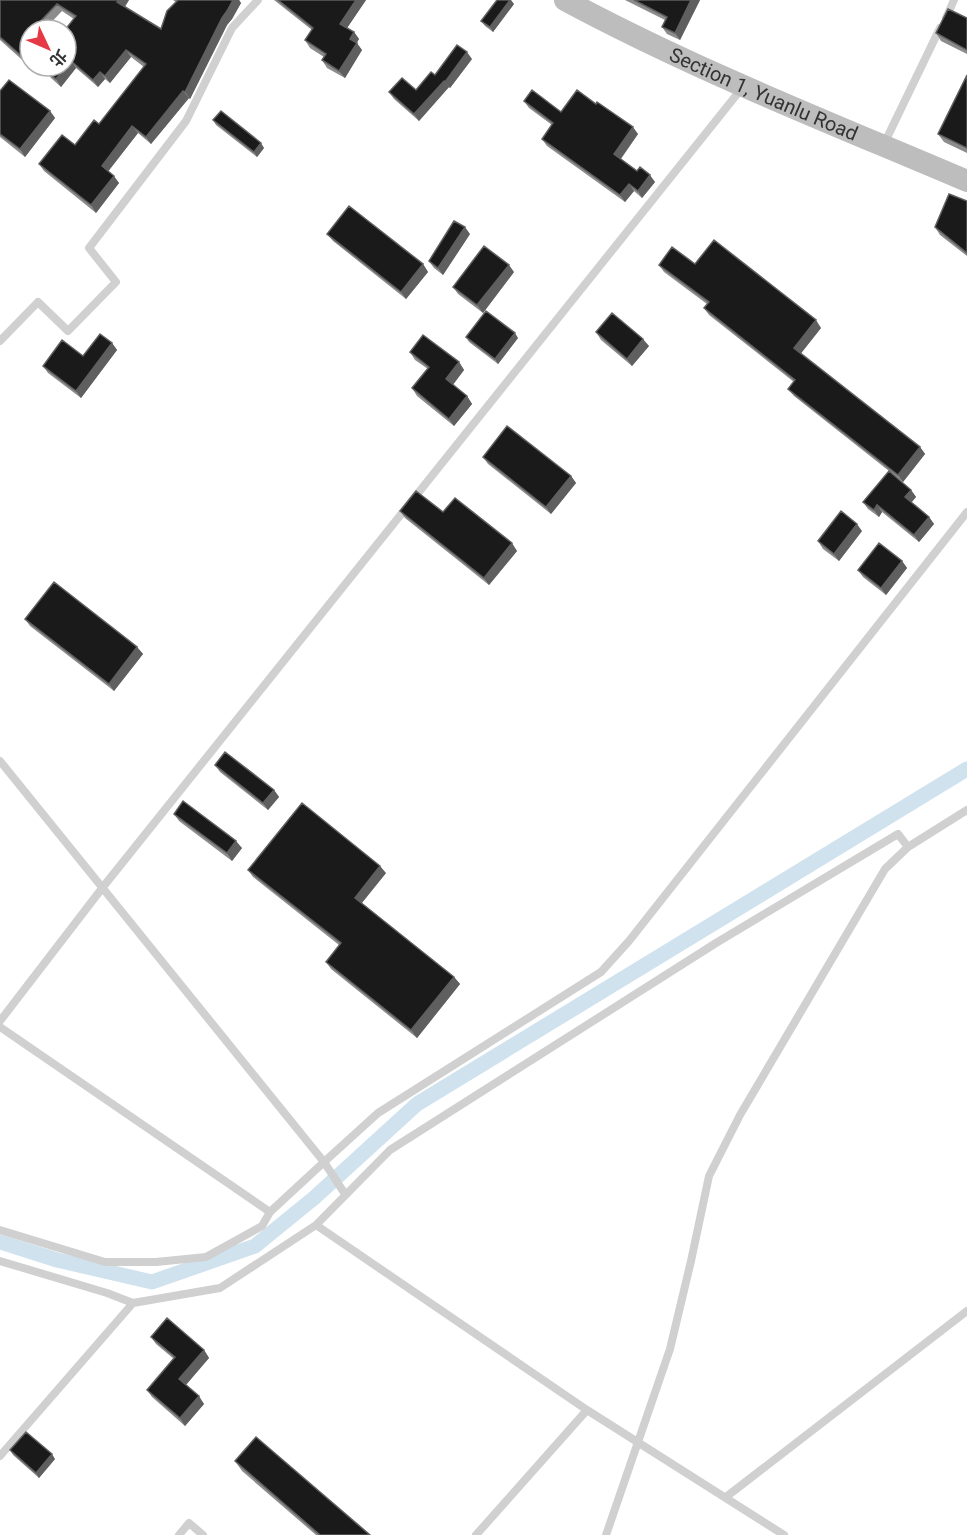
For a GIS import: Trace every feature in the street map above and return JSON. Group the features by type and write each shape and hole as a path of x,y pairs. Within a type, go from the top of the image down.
{"main road":[{"name":"Section 1, Yuanlu Road","path":"565,0 625,33 743,87 967,181"}],"lane":[{"path":"0,341 38,302 68,331 116,282 89,248 186,121 232,28 258,0"},
{"path":"884,146 954,0"},
{"path":"0,1022 104,888 743,87"},
{"path":"0,1230 105,1262 156,1262 206,1257 262,1226 270,1212 378,1113 601,972 629,941 967,512"},
{"path":"0,761 324,1162 345,1194"},
{"path":"606,1535 669,1349 709,1176 740,1115 885,869 908,847 967,810"},
{"path":"0,1261 133,1303 220,1288 316,1225 390,1150 716,944 898,834 908,847"},
{"path":"0,1027 270,1212"},
{"path":"316,1225 587,1410 784,1535"},
{"path":"0,1456 133,1303"},
{"path":"726,1497 967,1311"},
{"path":"476,1535 587,1410"},
{"path":"178,1535 189,1523 203,1535"}],"building":[{"path":"0,0 119,0 117,2 161,29 167,11 178,0 233,0 185,92 183,91 146,137 132,126 102,166 114,176 91,205 39,164 62,135 75,145 94,120 99,124 146,64 126,50 105,76 100,72 93,80 78,67 78,18 74,18 76,16 57,4 44,18 18,18 18,53 0,37"},
{"path":"278,0 356,0 340,24 354,32 350,39 357,43 339,71 322,60 326,54 305,40 313,28"},
{"path":"497,0 510,0 490,27 481,21"},
{"path":"634,0 691,0 675,33 662,27 667,17"},
{"path":"948,9 967,18 967,50 936,33"},
{"path":"457,45 467,52 445,82 414,114 389,92 402,78 416,90 431,72 435,75"},
{"path":"967,75 967,148 938,134"},
{"path":"9,80 50,111 20,149 0,134 0,91"},
{"path":"532,90 561,112 577,90 633,127 614,154 637,171 640,167 650,175 638,191 629,184 620,195 542,139 553,123 524,101"},
{"path":"221,111 261,143 254,152 213,120"},
{"path":"949,194 967,201 967,253 935,227"},
{"path":"349,206 423,264 401,292 327,234"},
{"path":"454,221 465,227 438,268 429,261"},
{"path":"714,240 816,320 794,348 920,447 898,475 788,389 795,380 704,308 709,302 659,265 672,247 695,264"},
{"path":"484,246 509,265 477,305 453,287"},
{"path":"486,311 515,333 495,359 466,337"},
{"path":"612,313 643,339 627,359 596,332"},
{"path":"100,334 112,343 76,391 43,366 62,340 83,356"},
{"path":"423,335 459,362 446,379 467,396 449,419 412,388 429,367 410,352"},
{"path":"507,426 571,476 546,507 483,457"},
{"path":"889,471 911,490 905,497 929,517 914,535 877,505 874,510 863,502"},
{"path":"416,491 443,512 455,498 512,543 484,578 400,511"},
{"path":"841,511 857,524 834,554 818,541"},
{"path":"879,543 902,561 881,588 858,570"},
{"path":"54,582 137,647 109,684 25,619"},
{"path":"225,752 274,790 263,803 215,765"},
{"path":"183,801 236,841 227,853 174,814"},
{"path":"302,803 380,866 355,898 454,977 411,1030 326,962 341,943 248,870"},
{"path":"167,1318 204,1350 179,1379 199,1396 180,1418 147,1390 175,1357 151,1337"},
{"path":"26,1432 52,1454 36,1473 10,1450"},
{"path":"256,1437 370,1535 320,1535 235,1461"}],"waterway":[{"path":"0,1242 57,1260 152,1282 255,1246 314,1198 417,1104 967,769"}]}
